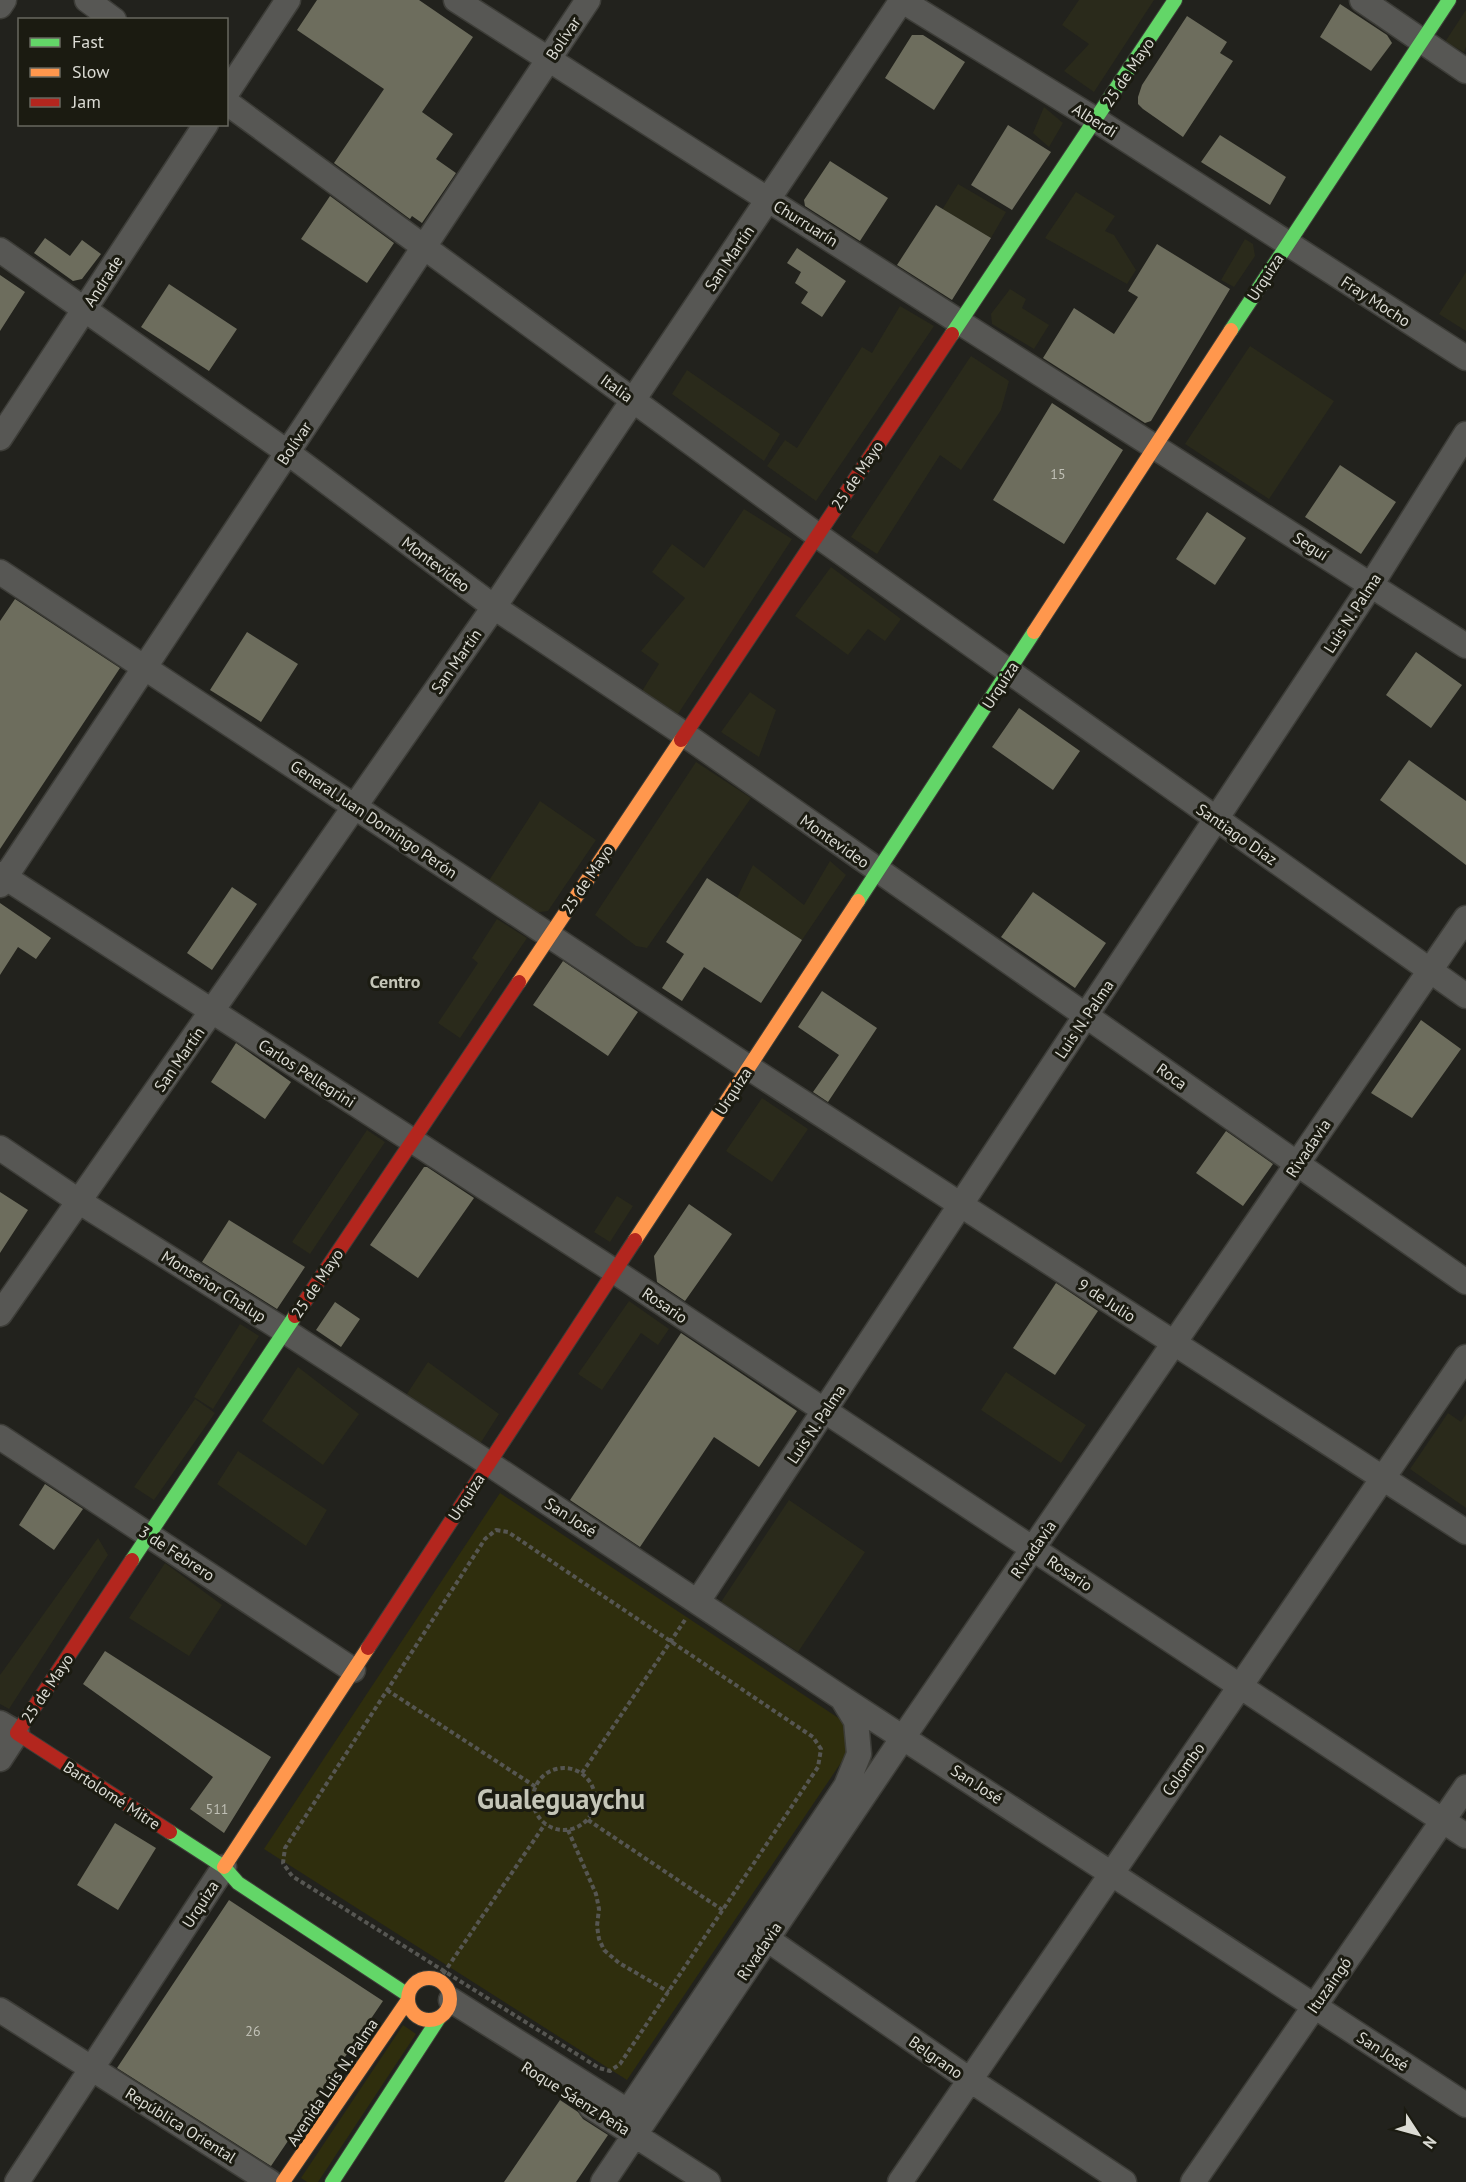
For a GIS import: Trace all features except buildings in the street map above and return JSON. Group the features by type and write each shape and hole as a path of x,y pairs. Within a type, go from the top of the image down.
{"street":[{"path":"0,6 4,0"},
{"path":"87,0 111,18"},
{"path":"228,91 288,0"},
{"name":"Churruarín","path":"456,0 1156,447"},
{"name":"Bolívar","path":"2,879 588,0"},
{"name":"Alberdi","path":"902,0 1096,120 1287,243"},
{"name":"San Martín","path":"0,1314 494,607 902,0"},
{"name":"25 de Mayo","path":"0,1760 8,1728 149,1535 1175,0"},
{"path":"1362,0 1466,71"},
{"name":"Urquiza","path":"17,2182 1156,447 1287,243 1449,0"},
{"name":"Italia","path":"228,103 1008,672"},
{"name":"Andrade","path":"0,438 205,126"},
{"name":"Fray Mocho","path":"1287,243 1466,358"},
{"name":"Montevideo","path":"0,250 287,452 494,607 684,734 877,871"},
{"name":"Luis N. Palma","path":"698,1601 1371,585 1466,434"},
{"name":"Seguí","path":"1156,447 1466,646"},
{"name":"General Juan Domingo Perón","path":"0,572 748,1067"},
{"name":"Santiago Díaz","path":"1008,672 1466,996"},
{"name":"Roca","path":"877,871 1466,1282"},
{"name":"Carlos Pellegrini","path":"2,879 212,1011 615,1271"},
{"name":"Rivadavia","path":"444,1997 624,2109 632,2104 904,1736 1466,918"},
{"name":"9 de Julio","path":"748,1067 1466,1532"},
{"name":"Monseñor Chalup","path":"0,1148 80,1202 285,1331 488,1463"},
{"name":"Rosario","path":"615,1271 1466,1836"},
{"name":"Colombo","path":"900,2182 1466,1357"},
{"name":"3 de Febrero","path":"0,1437 353,1670"},
{"name":"San José","path":"488,1463 842,1698 904,1736 1466,2105"},
{"name":"Rivadavia","path":"603,2182 635,2135 759,1934 846,1786 859,1755 856,1721 842,1698"},
{"name":"Bartolomé Mitre","path":"8,1728 224,1867"},
{"name":"Ituzaingó","path":"1193,2182 1466,1787"},
{"path":"251,1827 252,1851"},
{"path":"224,1867 238,1883 408,1997 413,2013 419,2018 426,2020 444,1997"},
{"name":"Belgrano","path":"759,1934 970,2080 1124,2182"},
{"name":"Avenida Luis N. Palma","path":"283,2182 408,1997 416,1977 432,1978 444,1997"},
{"path":"332,2182 444,1997"},
{"name":"Roque Sáenz Peña","path":"444,1997 635,2135 708,2182"},
{"name":"República Oriental","path":"0,2010 270,2182"}],"path":[{"path":"496,1530 508,1532 670,1641 813,1737 821,1749 818,1767 724,1911 620,2064 610,2071 444,1997 292,1876 283,1863 285,1848 484,1539 496,1530"},
{"path":"582,1773 698,1601"},
{"path":"387,1690 536,1787"},
{"path":"569,1768 582,1773 590,1782 595,1793 595,1806 588,1820 568,1830 556,1830 545,1824 536,1813 533,1800 536,1787 544,1776 555,1769 569,1768"},
{"path":"588,1820 724,1911"},
{"path":"444,1997 545,1824"},
{"path":"568,1830 596,1894 599,1909 598,1933 604,1950 619,1963 669,1992"}],"shaded area":[{"path":"1079,0 1154,0 1094,92 1064,71 1089,44 1062,25"},
{"path":"1466,10 1466,47 1464,52 1445,42"},
{"path":"1044,107 1063,123 1049,147 1033,133"},
{"path":"958,184 1006,212 991,238 942,210"},
{"path":"1076,192 1115,216 1105,231 1114,235 1136,270 1127,284 1045,238"},
{"path":"1245,239 1253,244 1255,256 1234,287 1221,280"},
{"path":"1466,272 1466,331 1439,314"},
{"path":"1010,289 1026,299 1022,308 1049,325 1034,349 992,324 991,314"},
{"path":"900,306 934,326 816,501 767,466 785,440 797,448 862,347 872,353"},
{"path":"1250,346 1334,401 1269,499 1185,444"},
{"path":"971,356 1009,381 1001,410 961,470 940,455 877,554 851,537"},
{"path":"687,370 780,434 764,461 672,394"},
{"path":"744,509 792,539 678,714 642,691 659,664 641,651 685,598 652,572 672,544 704,568"},
{"path":"831,567 901,619 885,641 868,629 848,655 795,616"},
{"path":"750,692 776,710 759,757 721,732"},
{"path":"696,762 751,798 647,948 636,946 595,915"},
{"path":"540,801 596,840 548,911 532,913 488,882"},
{"path":"830,861 846,875 802,940 737,898 753,865 804,905"},
{"path":"497,919 527,938 460,1038 438,1023 478,963 472,958"},
{"path":"762,1098 808,1129 772,1182 726,1151"},
{"path":"367,1130 385,1142 310,1254 292,1242"},
{"path":"617,1196 633,1206 610,1242 594,1232"},
{"path":"629,1301 669,1329 658,1345 641,1333 602,1390 578,1374"},
{"path":"240,1324 259,1336 213,1409 194,1397"},
{"path":"428,1362 499,1414 480,1444 405,1397"},
{"path":"298,1367 359,1414 323,1465 262,1421"},
{"path":"1006,1372 1086,1425 1061,1463 981,1410"},
{"path":"195,1399 215,1413 154,1500 134,1487"},
{"path":"1448,1413 1461,1422 1466,1414 1466,1508 1410,1469"},
{"path":"238,1451 327,1510 306,1546 217,1484"},
{"path":"500,1493 861,1733 627,2080 264,1849"},
{"path":"789,1500 865,1552 798,1652 721,1602"},
{"path":"98,1538 108,1555 9,1709 0,1704 0,1675"},
{"path":"165,1563 222,1605 189,1656 129,1618"},
{"path":"403,2025 416,2034 318,2182 307,2182 301,2178"}],"traffic: fast":[{"path":"952,334 1175,0"},
{"path":"1231,330 1449,0"},
{"path":"858,901 1034,632"},
{"path":"132,1560 295,1316"},
{"path":"170,1832 224,1867 238,1883 408,1995"},
{"path":"332,2182 439,2018"}],"traffic: slow":[{"path":"1034,632 1231,330"},
{"path":"519,982 681,740"},
{"path":"635,1240 858,901"},
{"path":"224,1867 368,1648"},
{"path":"429,1978 437,1979 444,1984 449,1991 450,1999 449,2007 444,2014 437,2019 429,2020 421,2019 414,2014 409,2007 408,1999 409,1991 414,1984 421,1979 429,1978"},
{"path":"283,2182 408,2000"}],"traffic: jam":[{"path":"681,740 952,334"},
{"path":"295,1316 519,982"},
{"path":"368,1648 635,1240"},
{"path":"132,1560 17,1733 170,1832"}],"district":[{"name":"Centro","path":"395,982"},
{"name":"Gualeguaychu","path":"561,1799"}]}
